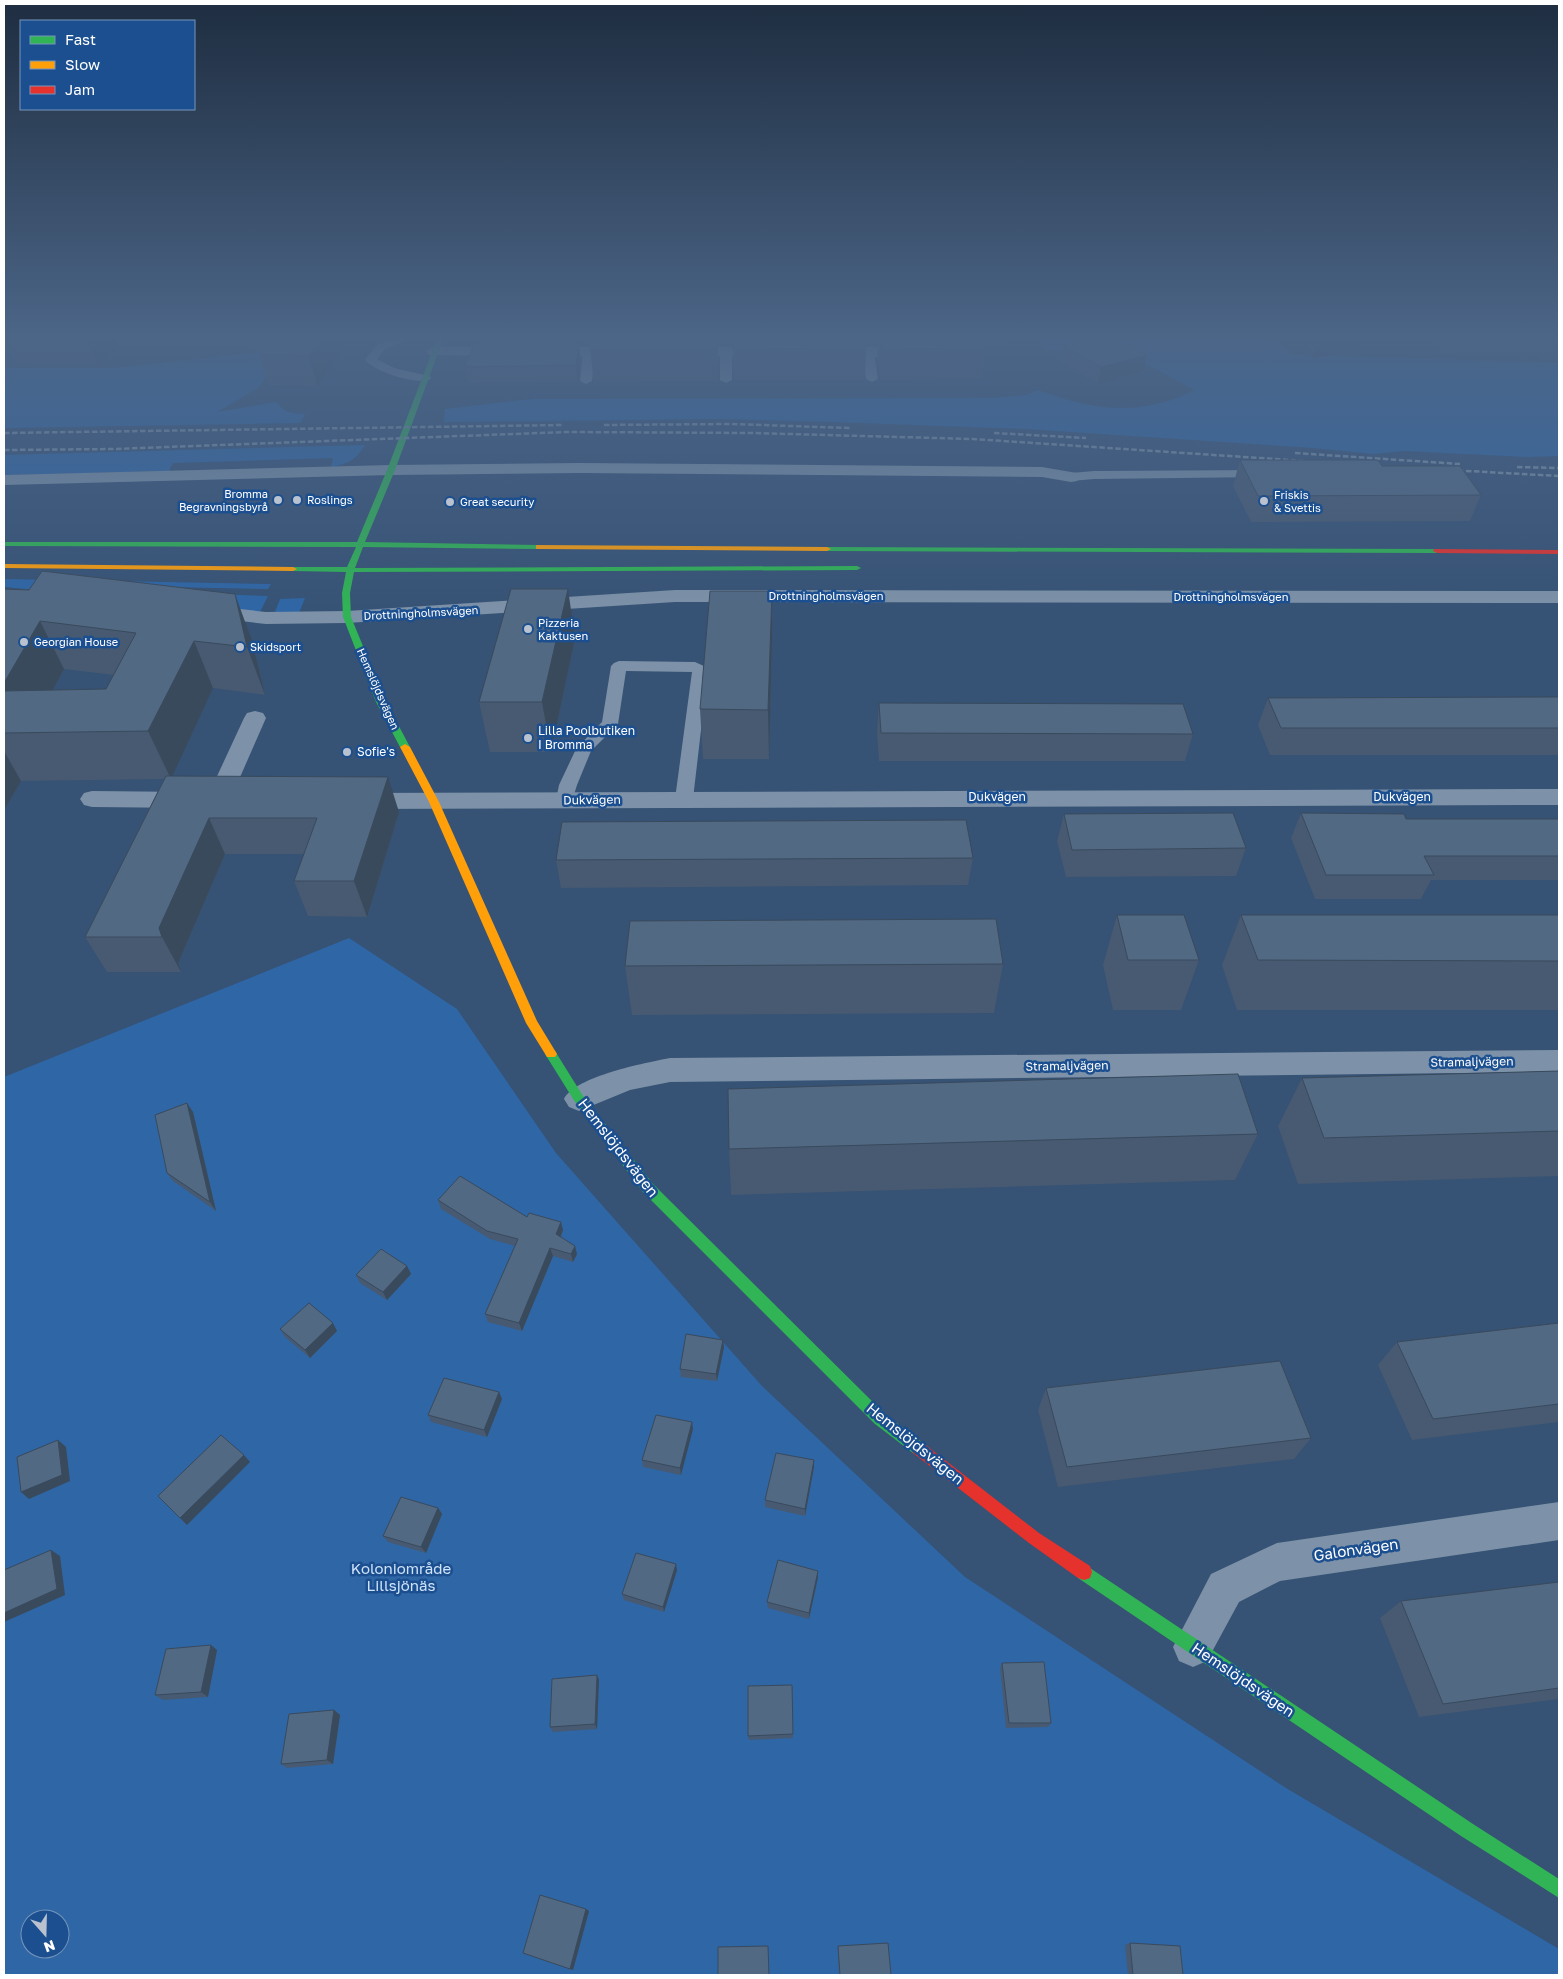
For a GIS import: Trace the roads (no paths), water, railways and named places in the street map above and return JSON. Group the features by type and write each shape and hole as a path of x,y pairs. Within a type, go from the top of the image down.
{"main road":[{"name":"Hemslöjdsvägen","path":"407,426 350,570 346,593 347,617 381,702 434,802 532,1023 579,1099 648,1188 880,1419 1034,1538 1193,1647 1467,1830 1559,1889"},
{"path":"4,544 1559,552"},
{"path":"4,566 350,570 871,568"}],"street":[{"path":"4,480 391,470 580,468 1042,472 1071,477"},
{"name":"Drottningholmsvägen","path":"188,610 266,618 347,617 675,596 1559,597"},
{"path":"92,799 228,800 255,718"},
{"name":"Dukvägen","path":"434,802 684,799 1559,797"},
{"path":"336,801 434,802"},
{"name":"Stramaljvägen","path":"579,1099 625,1079 670,1070 1559,1062"},
{"name":"Galonvägen","path":"1193,1647 1225,1588 1277,1562 1559,1521"}],"lane":[{"path":"1071,477 1094,475 1258,474"},
{"path":"565,800 568,785 584,749 610,724 619,666 695,667 700,670 684,799"}],"railway":[{"path":"4,433 469,426"},
{"path":"801,426 851,428"},
{"path":"4,450 114,449 566,432 752,433 973,439 1305,461"},
{"path":"994,433 1086,438"},
{"path":"1295,453 1460,464"},
{"path":"1517,467 1559,468"},
{"path":"1450,470 1559,476"}],"place":[{"name":"Bromma Begravningsbyrå","path":"278,500"},
{"name":"Roslings","path":"297,500"},
{"name":"Friskis & Svettis","path":"1264,501"},
{"name":"Great security","path":"450,502"},
{"name":"Pizzeria Kaktusen","path":"528,629"},
{"name":"Georgian House","path":"24,642"},
{"name":"Skidsport","path":"240,647"},
{"name":"Lilla Poolbutiken I Bromma","path":"528,738"},
{"name":"Sofie's","path":"347,752"}],"park label":[{"name":"Koloniområde Lillsjönäs","path":"401,1578"}]}
